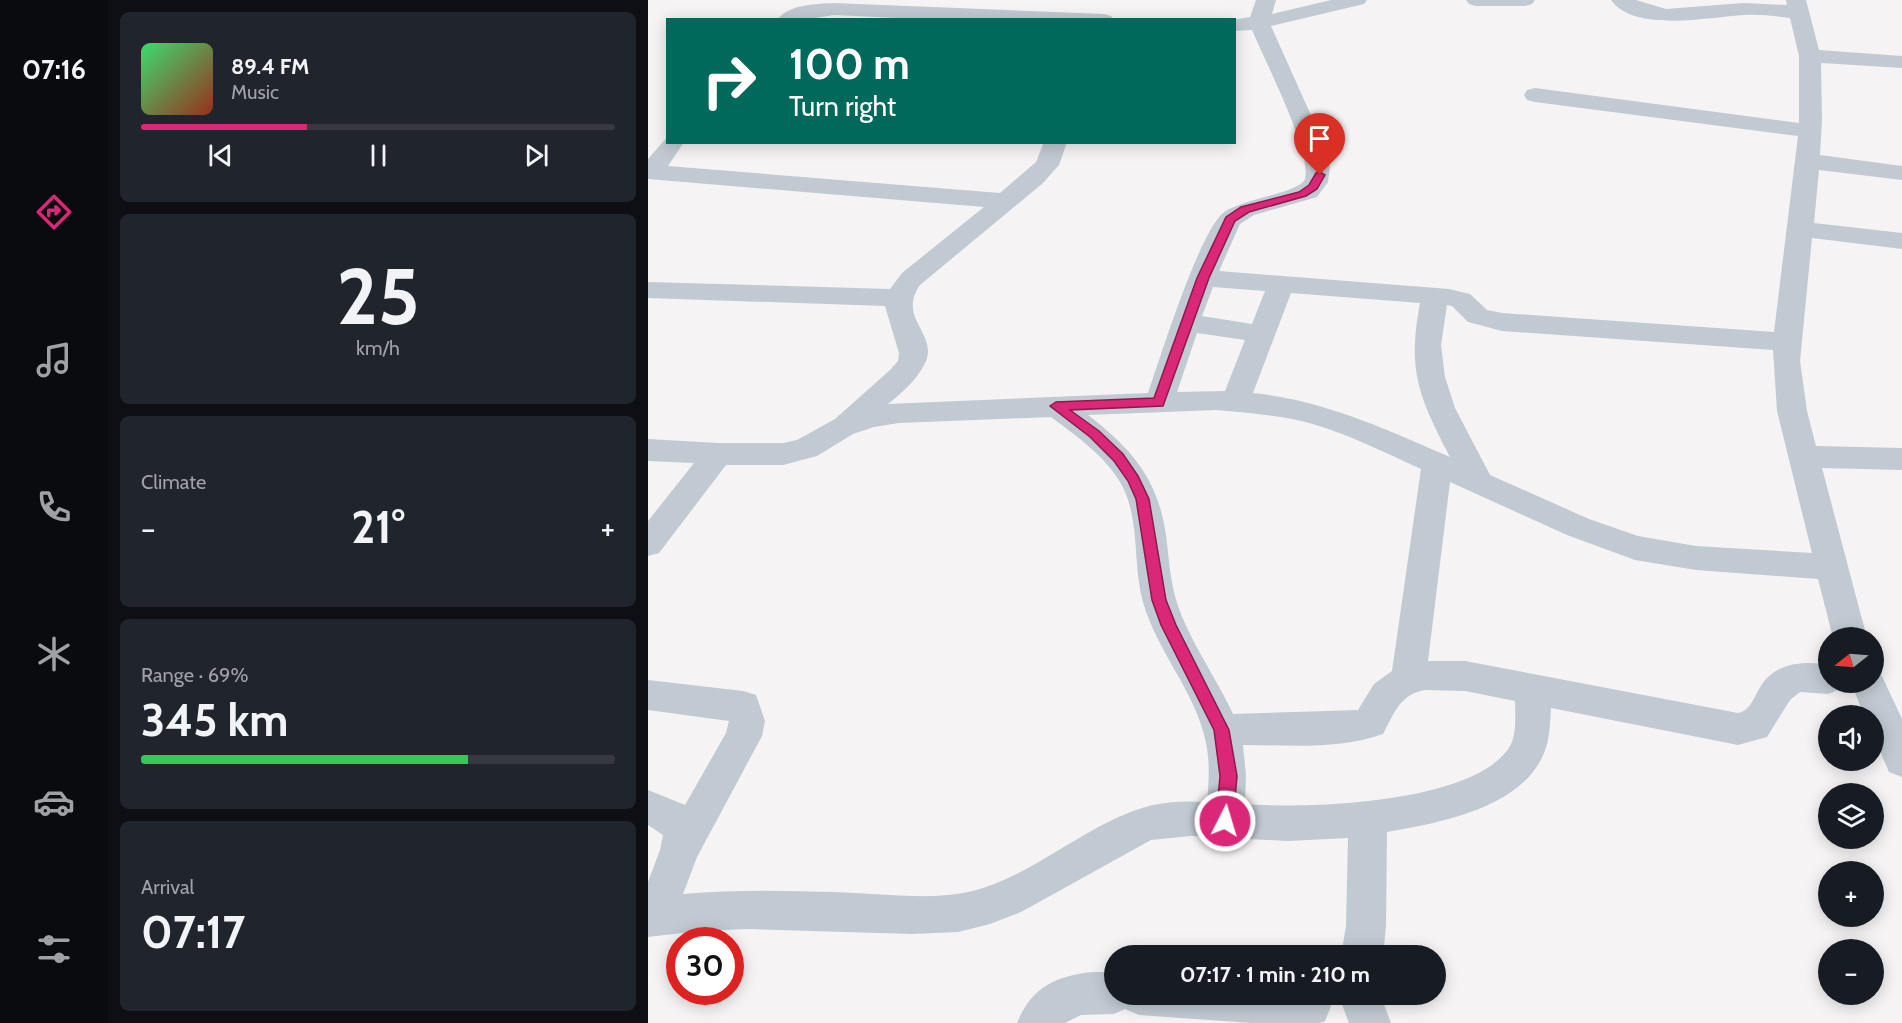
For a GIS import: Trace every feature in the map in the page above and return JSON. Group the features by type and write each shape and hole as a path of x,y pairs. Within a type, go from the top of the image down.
{"street":[{"path":"1159,402 1203,278 1230,219 1245,210 1303,194 1314,186 1320,175 1311,141 1253,16 1357,0"},
{"path":"1476,0 1525,0"},
{"path":"1621,0 1645,13 1661,15 1701,15 1742,9 1797,6 1810,56 1810,131 1786,361 1792,411 1847,627"},
{"path":"790,18 812,10 834,9 1058,18"},
{"path":"1810,56 1902,62"},
{"path":"1535,95 1810,131"},
{"path":"648,172 662,159 672,144"},
{"path":"843,427 905,372 913,358 911,343 900,318 898,298 911,279 1047,165 1055,144"},
{"path":"1808,161 1902,173"},
{"path":"648,172 1005,201"},
{"path":"1800,228 1902,241"},
{"path":"1203,278 1435,296 1461,300 1478,316 1502,322 1787,342"},
{"path":"1235,402 1281,284"},
{"path":"648,290 898,298"},
{"path":"1435,296 1427,342 1428,362 1441,406 1478,482"},
{"path":"1187,323 1262,334"},
{"path":"648,450 718,454 783,454 806,448 843,427 870,417 899,413 1159,402 1235,402 1270,405 1319,415 1375,436 1578,527 1635,548 1717,560 1831,567"},
{"path":"1056,406 1094,434 1119,457 1134,479 1143,499 1159,600 1168,625 1221,730 1228,776 1225,821"},
{"path":"648,544 718,454"},
{"path":"1803,457 1902,459"},
{"path":"1408,679 1437,464"},
{"path":"1221,730 1350,728 1370,723 1388,692 1408,679 1433,675 1466,676 1738,729 1753,726 1764,715 1779,685 1792,678 1818,677"},
{"path":"651,918 685,912 750,908 932,915 972,910 1013,896 1132,829 1160,821 1225,821 1289,825 1368,819 1445,803 1486,787 1511,772 1526,753 1534,689"},
{"path":"1867,693 1902,761"},
{"path":"648,695 743,706 747,722 744,736 680,850 651,918"},
{"path":"648,807 673,818 683,830 680,850"},
{"path":"1363,945 1366,926 1368,819"},
{"path":"1038,1023 1041,1015 1065,997 1104,994"},
{"path":"1271,1005 1307,1008"},
{"path":"1364,1005 1371,1023"}],"route":[{"path":"1225,821 1227,752 1211,705 1168,625 1159,600 1143,499 1134,479 1119,457 1094,434 1056,406 1159,402 1203,278 1230,219 1245,210 1303,194 1314,186 1320,175"}]}
